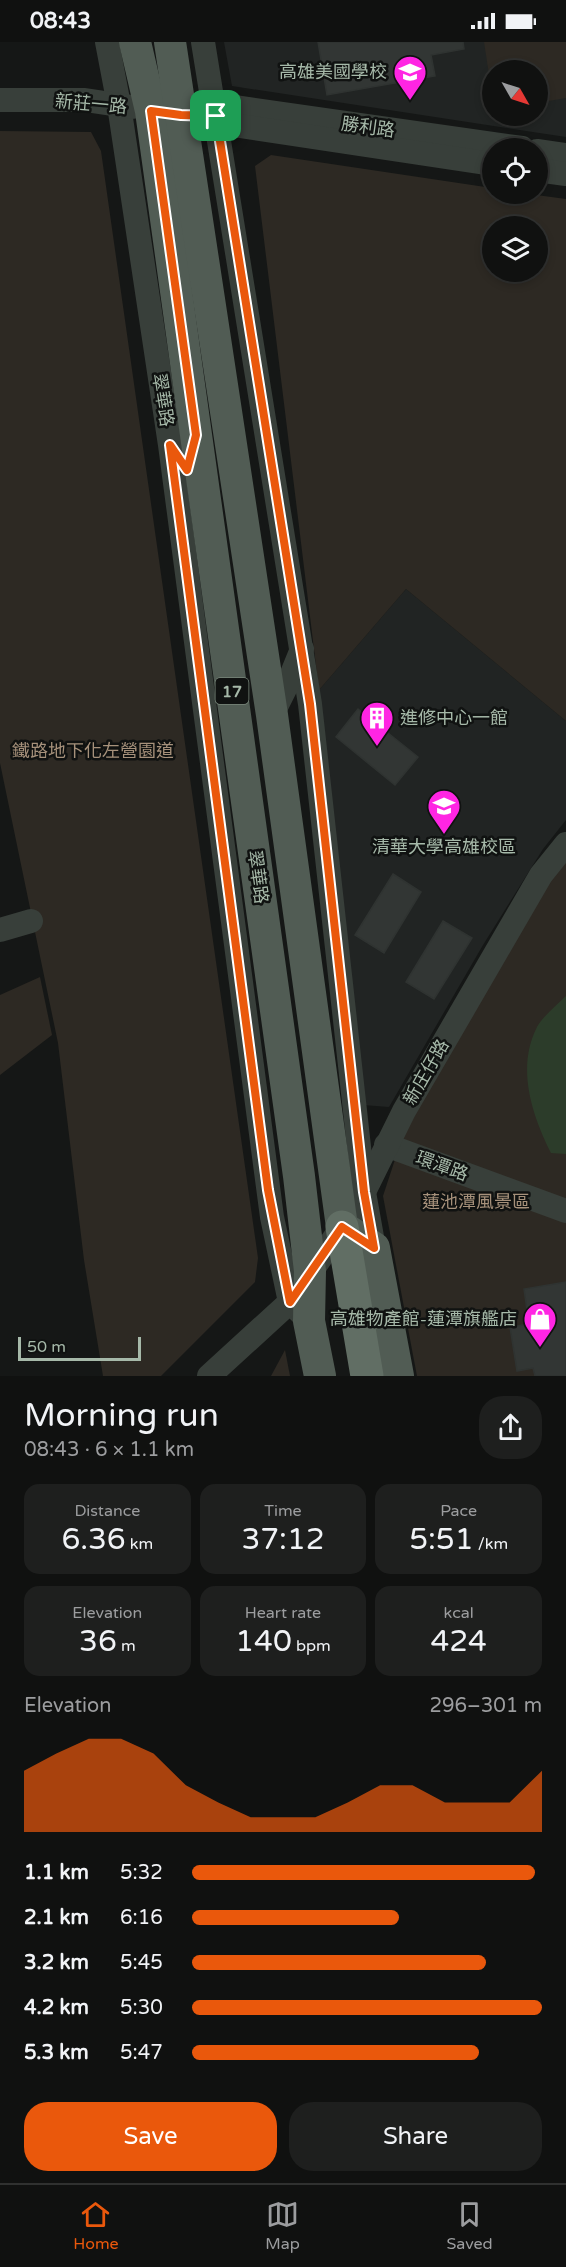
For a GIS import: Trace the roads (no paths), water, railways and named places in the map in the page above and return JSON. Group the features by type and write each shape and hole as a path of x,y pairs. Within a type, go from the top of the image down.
{"highway":[{"path":"342,1227 367,1376"}],"main road":[{"name":"翠華路","path":"135,42 166,113 262,654 342,1227"},
{"name":"翠華路","path":"170,42 166,113 183,440 299,1176 310,1271 300,1312 320,1376"},
{"path":"342,1227 374,1248 398,1376"}],"street":[{"name":"翠華路","path":"107,42 183,440"},
{"path":"203,42 310,704 364,1192 374,1248"},
{"name":"新莊一路","path":"0,100 85,100 166,113"},
{"name":"勝利路","path":"216,116 234,107 482,142"},
{"name":"勝利路","path":"166,113 216,116 233,125 482,162"},
{"path":"548,153 566,155"},
{"path":"548,172 566,174"},
{"path":"183,440 191,501"},
{"name":"翠華路","path":"191,501 268,1190 300,1312"},
{"path":"272,715 302,648"},
{"path":"262,654 310,704"},
{"name":"新庄仔路","path":"310,1271 364,1192 410,1100 541,874 566,844"},
{"path":"0,930 31,921"},
{"name":"環潭路","path":"386,1145 566,1211"},
{"path":"209,1376 300,1312"}],"place":[{"name":"高雄美國學校","path":"410,101"},
{"name":"進修中心一館","path":"377,747"},
{"name":"清華大學高雄校區","path":"444,835"},
{"name":"高雄物產館-蓮潭旗艦店","path":"540,1348"}],"park label":[{"name":"鐵路地下化左營園道","path":"93,751"},
{"name":"蓮池潭風景區","path":"476,1202"}]}
